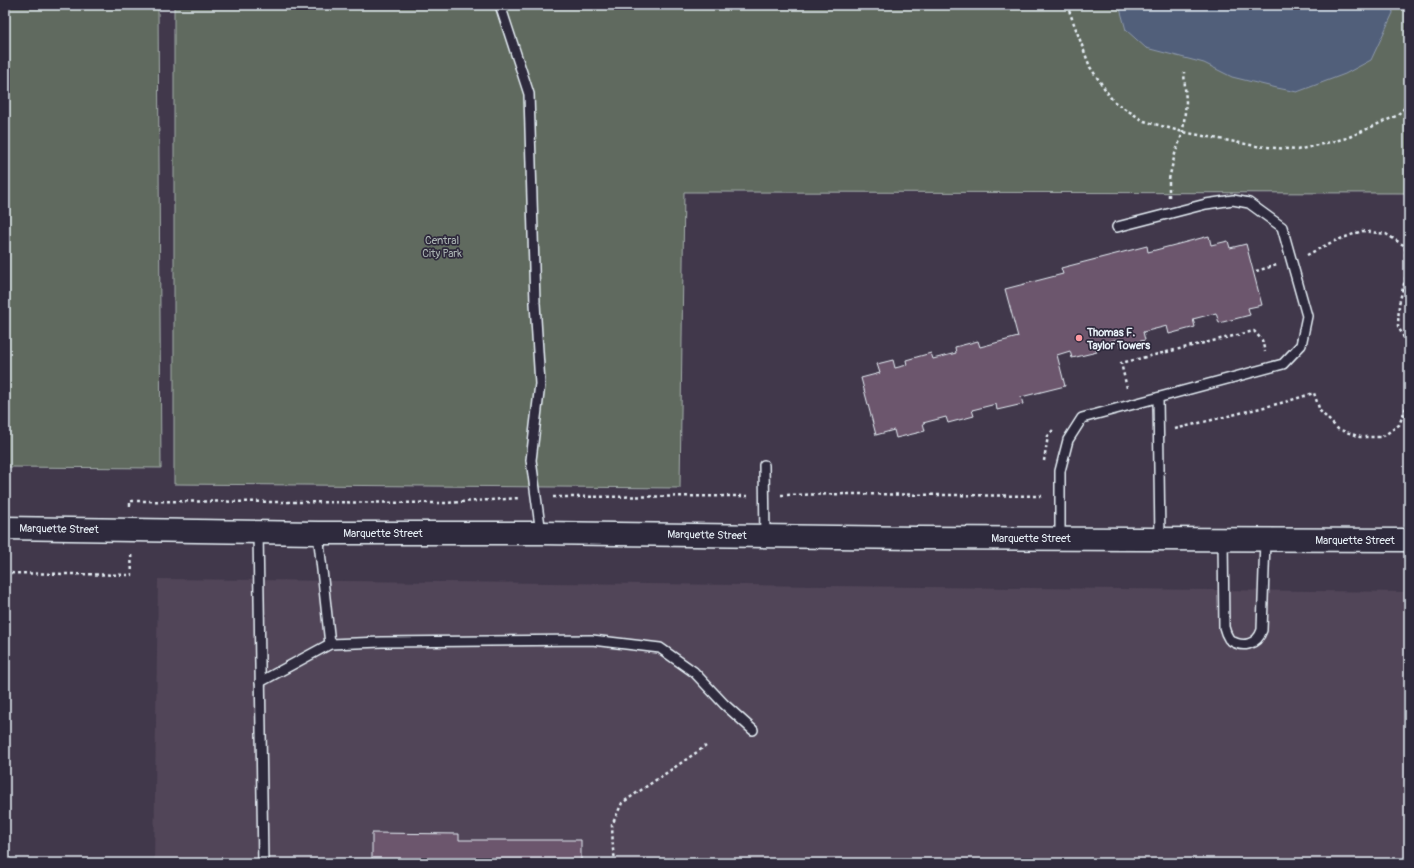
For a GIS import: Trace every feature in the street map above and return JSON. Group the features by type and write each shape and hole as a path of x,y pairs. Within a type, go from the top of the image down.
{"street":[{"name":"Marquette Street","path":"5,528 318,533 541,533 1409,540"}],"lane":[{"path":"500,5 528,94 535,303 540,384 531,460 541,533"},
{"path":"1060,538 1060,471 1068,440 1082,418 1283,364 1301,346 1307,316 1282,227 1249,203 1233,200 1206,204 1117,227"},
{"path":"1158,398 1160,539"},
{"path":"764,465 765,536"},
{"path":"258,532 263,863"},
{"path":"318,533 330,644"},
{"path":"1223,539 1224,627 1229,638 1238,644 1249,645 1258,640 1262,630 1265,540"},
{"path":"260,682 330,644 382,642 592,640 660,648 694,672 724,704 753,730"}],"path":[{"path":"1067,5 1090,67 1113,102 1144,121 1183,132 1256,146 1297,150 1348,138 1396,116 1409,104"},
{"path":"1170,199 1169,179 1175,154 1183,132 1186,102 1184,72"},
{"path":"1305,256 1332,242 1362,231 1386,234 1405,246 1407,272 1399,304 1398,326 1408,346 1409,357"},
{"path":"1256,271 1279,265"},
{"path":"1172,429 1285,402 1314,393 1320,411 1338,429 1360,437 1382,437 1400,425 1409,400"},
{"path":"130,507 130,501 446,503 536,497 852,494 1046,496"},
{"path":"5,573 132,575 131,551"},
{"path":"616,863 613,850 612,825 622,803 706,746"}],"shaded area":[{"path":"158,579 1409,592 1409,863 154,863"}],"green space":[{"path":"5,5 158,5 161,468 5,467"},
{"name":"Central City Park","path":"174,5 1409,5 1409,193 684,192 680,488 174,484"}],"water":[{"path":"1119,5 1392,5 1393,13 1371,60 1345,74 1297,92 1232,77 1204,63 1146,48 1126,30"}],"building":[{"name":"Thomas F. Taylor Towers","path":"1209,236 1211,245 1228,241 1230,248 1246,244 1262,305 1248,308 1250,315 1219,323 1216,313 1193,319 1195,327 1169,334 1167,326 1143,332 1145,340 1120,346 1118,339 1095,345 1097,352 1072,358 1070,351 1057,355 1065,386 1021,397 1023,404 997,410 996,404 972,410 974,416 948,423 946,417 923,423 925,431 896,438 894,430 876,435 861,378 880,373 877,364 893,360 895,368 907,365 906,360 931,353 933,359 956,353 955,347 978,341 980,347 1018,337 1005,289 1063,274 1061,268 1147,246 1148,252"},
{"path":"372,833 459,834 459,840 581,840 581,863 372,863"}],"place":[{"name":"Thomas F. Taylor Towers","path":"1079,338"}]}
